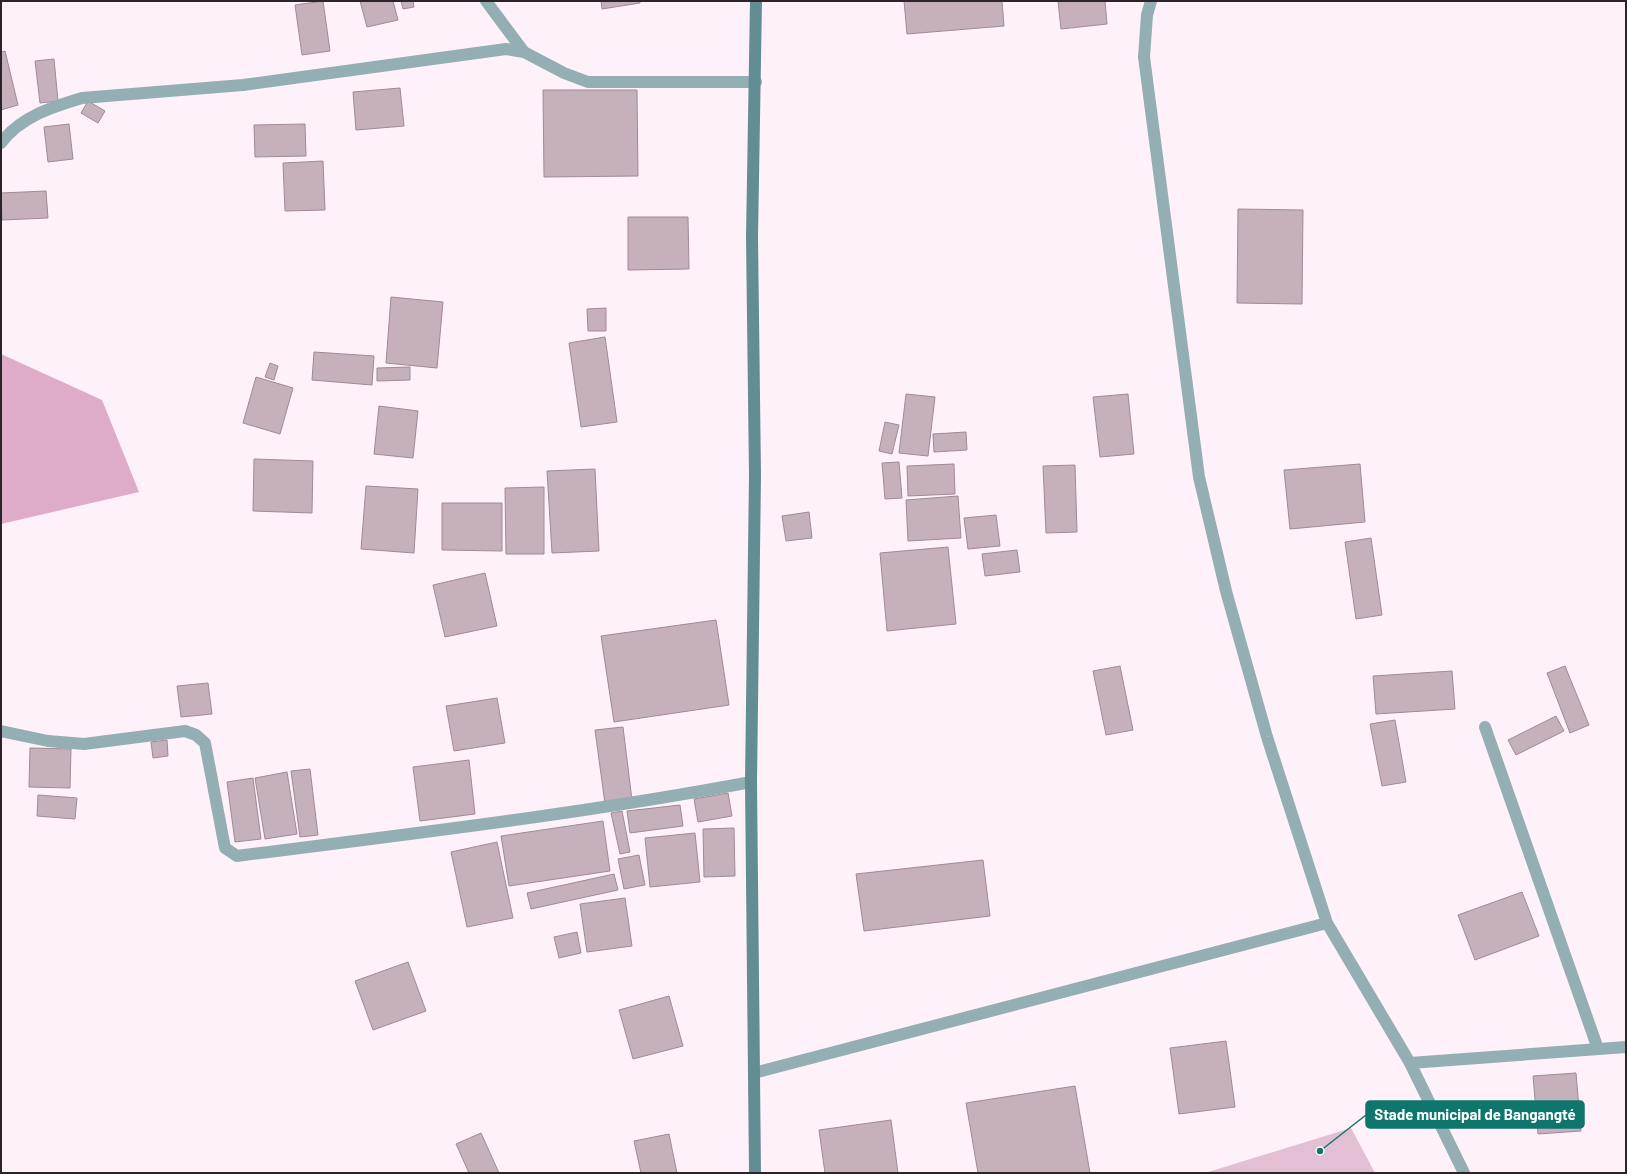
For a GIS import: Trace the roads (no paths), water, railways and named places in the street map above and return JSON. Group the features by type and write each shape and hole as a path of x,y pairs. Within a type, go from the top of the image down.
{"street":[{"path":"486,1 524,52"},
{"path":"755,1173 751,782 755,475 752,237 756,82 756,1"},
{"path":"1151,1 1147,15 1144,57 1199,477 1226,591 1265,729 1327,923 1410,1063 1464,1173"},
{"path":"1,143 7,135 34,114 82,98 243,85 506,49 524,52 564,73 588,82 756,82"},
{"path":"1485,727 1598,1049"},
{"path":"1,731 48,741 84,744 185,731 196,735 205,743 225,848 237,856 562,813 658,799 751,782"},
{"path":"754,1072 1327,923"},
{"path":"1410,1063 1626,1047"}],"place":[{"name":"Stade municipal de Bangangté","path":"1320,1151"}]}
